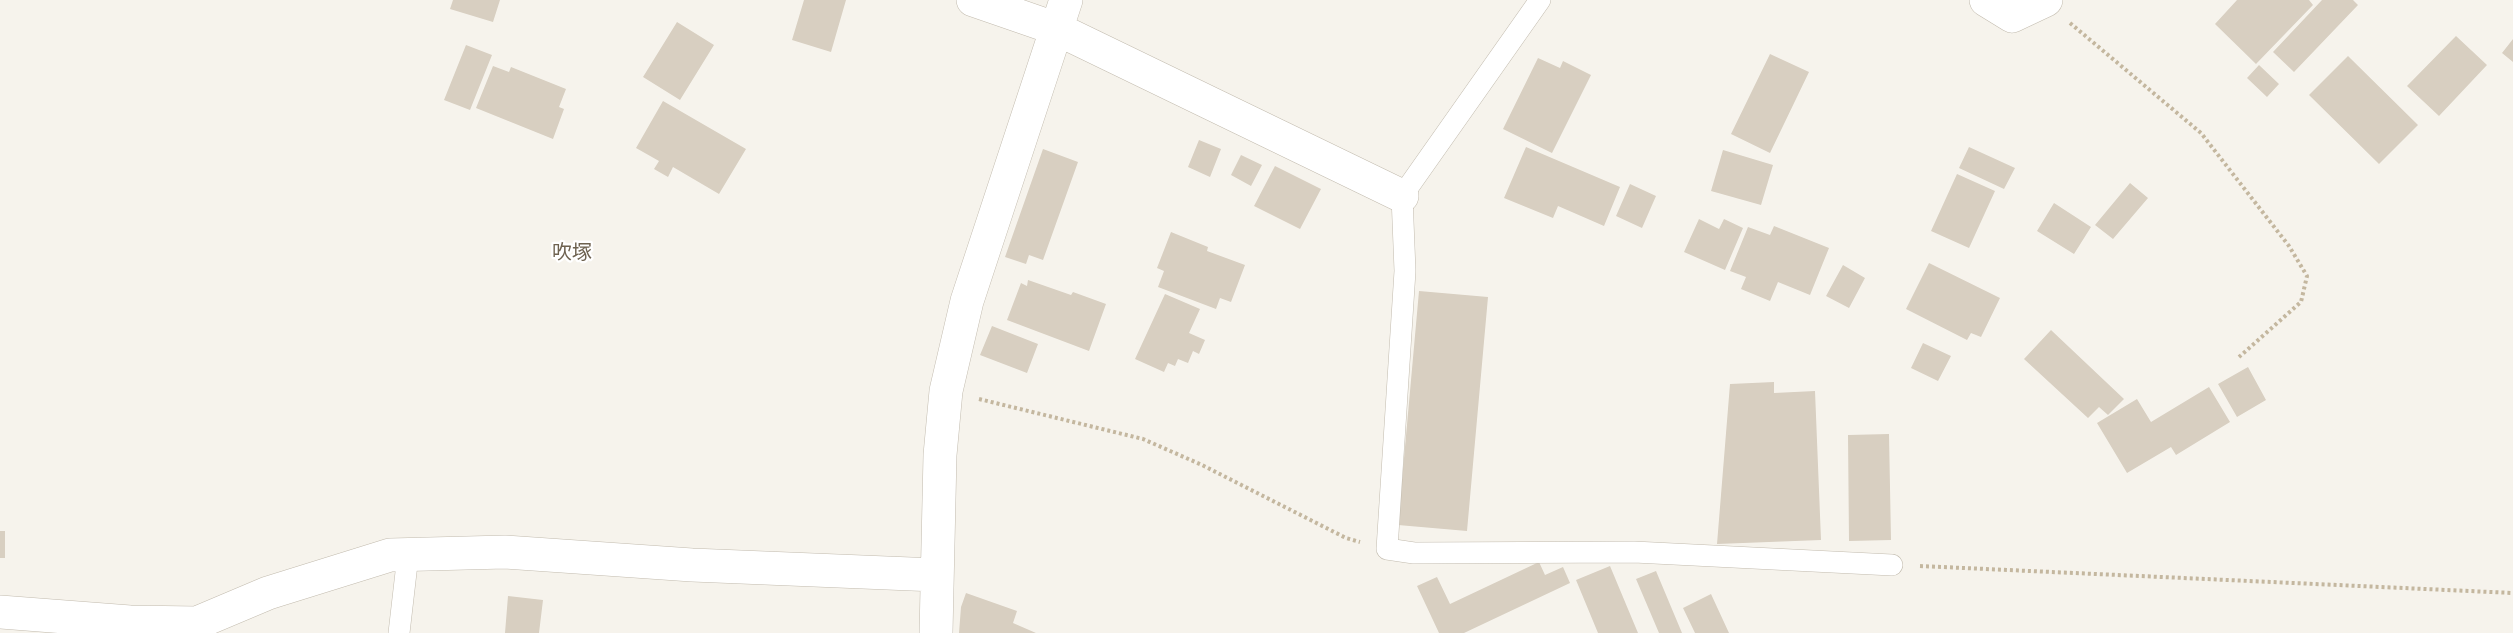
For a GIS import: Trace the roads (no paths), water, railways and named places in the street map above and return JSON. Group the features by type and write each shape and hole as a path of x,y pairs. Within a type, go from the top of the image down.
{"street":[{"path":"973,0 1061,15 1402,196"},
{"path":"1986,0 2012,16 2045,1"},
{"path":"936,633 940,455 946,391 967,302 1061,15"},
{"path":"0,612 130,622 197,623 268,594 343,568 390,555 506,552 692,565 936,574"}],"lane":[{"path":"1540,0 1402,196 1405,271 1387,549 1414,553 1634,552 1893,565"},
{"path":"399,633 408,555"}],"district":[{"name":"吹塚","path":"572,255"}]}
